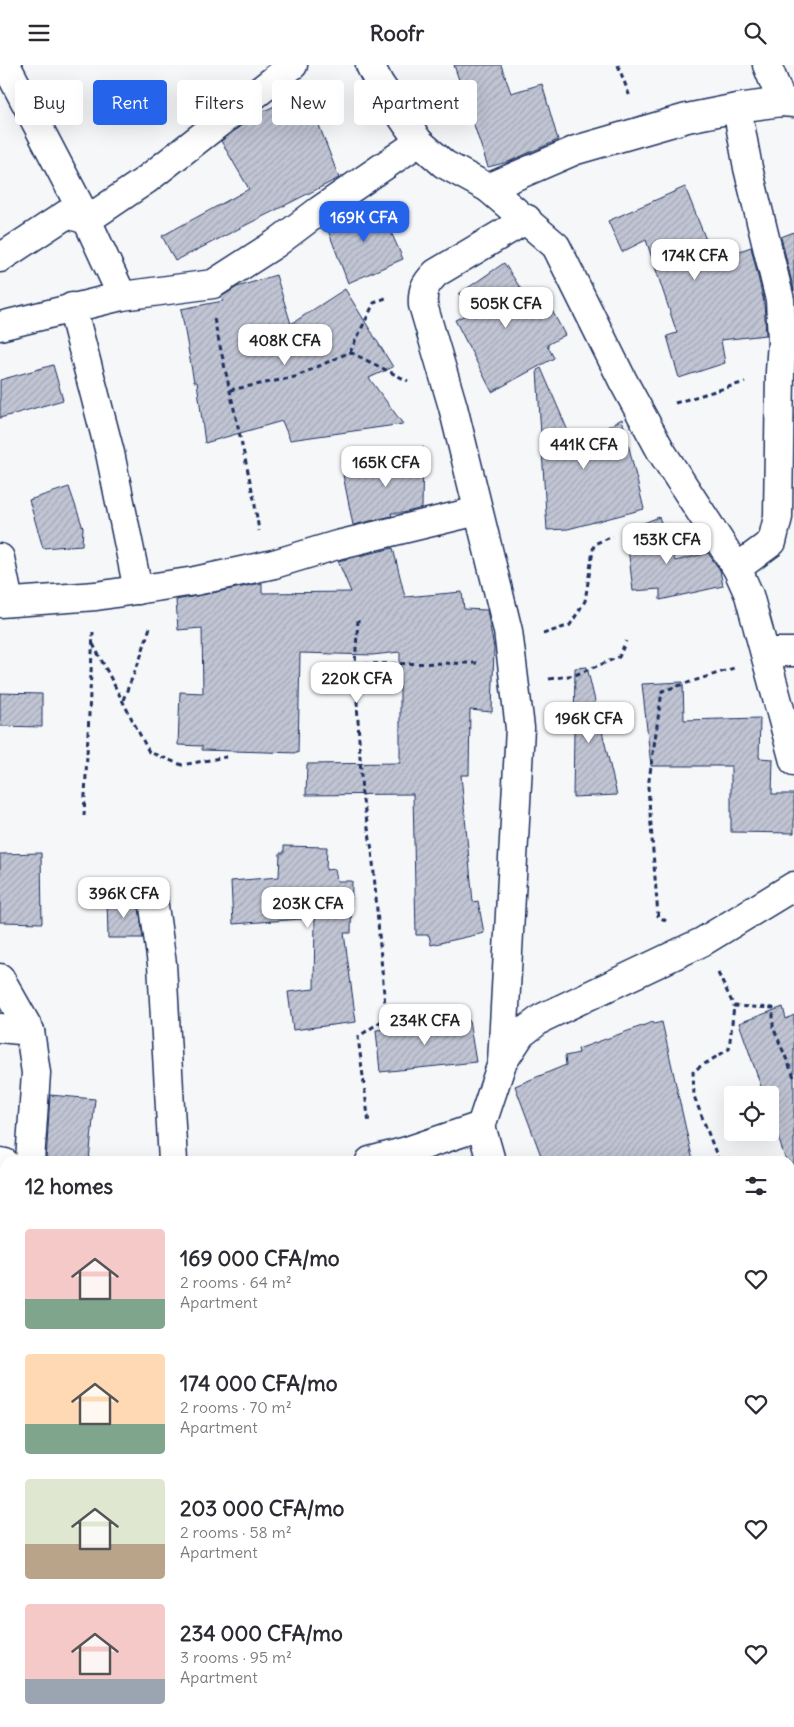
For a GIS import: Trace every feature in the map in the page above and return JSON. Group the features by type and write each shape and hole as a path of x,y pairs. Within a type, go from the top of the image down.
{"street":[{"path":"6,65 87,220 122,296"},
{"path":"87,220 146,180 293,65"},
{"path":"370,65 379,83 419,141 444,165 488,188 527,219 556,247 640,413 685,492 736,568 749,595 794,761"},
{"path":"488,188 576,150 687,118 737,108 788,103 767,65"},
{"path":"736,568 772,542 778,517 780,372 787,300 748,168 737,108"},
{"path":"0,326 122,296 206,285 226,277 419,141"},
{"path":"0,259 67,214 87,220"},
{"path":"502,1063 520,728 513,664 453,407 423,305 422,291 436,273 527,219"},
{"path":"72,307 110,453 138,590"},
{"path":"0,558 5,602 96,596 196,581 264,566 337,545 478,511"},
{"path":"766,655 794,652"},
{"path":"490,1156 481,1126 502,1063 521,1034 542,1018 702,942 794,886"},
{"path":"153,899 162,964 173,1156"},
{"path":"0,979 30,1031 36,1073 30,1156"},
{"path":"0,1028 30,1031"},
{"path":"390,1156 481,1126"}],"path":[{"path":"230,390 294,377 350,352 374,303 427,283"},
{"path":"206,285 254,499 264,566"},
{"path":"350,352 381,366 453,407"},
{"path":"640,413 780,372"},
{"path":"513,664 570,625 585,601 594,544 613,536"},
{"path":"84,816 96,596"},
{"path":"358,620 356,664 362,795 372,851 386,1018 358,1037 370,1156"},
{"path":"123,701 140,659 151,623"},
{"path":"356,664 513,664 574,675 619,657 626,641"},
{"path":"93,643 149,752 182,765 231,756"},
{"path":"717,1156 694,1096 693,1071 729,1049 734,1006 702,942 658,916 648,787 662,691 766,655"},
{"path":"734,1006 773,1008 773,1027 794,1077"}],"building":[{"path":"454,65 501,65 511,93 542,84 558,140 508,162 488,167 474,125 477,125 477,80 459,80"},
{"path":"272,107 272,125 319,125 339,178 175,261 162,236 249,189 221,141 242,125 262,125 262,112"},
{"path":"685,187 714,260 751,247 764,302 766,335 721,340 725,363 679,378 667,336 677,333 646,240 622,252 608,221"},
{"path":"378,203 403,259 348,283 326,225"},
{"path":"794,232 794,291 781,237"},
{"path":"504,263 536,312 549,305 565,335 547,345 554,358 492,392 455,320 472,312 459,294"},
{"path":"276,275 291,324 345,289 393,367 369,378 403,424 290,440 282,421 205,443 197,382 194,382 181,309 223,301 221,297 237,287"},
{"path":"53,365 63,400 0,418 0,380"},
{"path":"541,368 574,445 622,419 644,509 568,529 547,530 537,370"},
{"path":"423,447 422,508 403,513 391,513 392,516 353,525 343,475"},
{"path":"69,487 83,528 82,545 43,548 29,500"},
{"path":"659,517 675,561 708,553 720,570 723,586 660,600 660,589 633,591 626,530"},
{"path":"393,548 405,597 462,592 464,609 487,610 494,648 492,712 470,710 469,775 461,775 473,902 478,901 484,933 431,945 429,935 416,935 413,794 306,795 307,764 400,763 400,652 372,655 300,653 298,753 202,750 202,746 178,745 180,692 203,693 202,628 178,630 176,600 262,583 262,593 351,592 338,561"},
{"path":"587,667 617,795 573,797 575,668"},
{"path":"683,682 684,720 760,718 759,758 773,759 772,794 794,794 794,833 731,832 731,766 651,766 642,684"},
{"path":"0,693 42,694 42,727 0,726"},
{"path":"284,846 327,847 326,870 335,869 337,881 352,881 351,933 344,933 356,1022 293,1030 288,992 314,989 315,918 233,924 231,881 279,877 280,853 284,853"},
{"path":"41,853 42,923 0,922 0,854"},
{"path":"138,898 143,938 108,938 107,899"},
{"path":"783,1007 786,1019 794,1015 794,1156 784,1156 779,1140 779,1086 761,1086 739,1023"},
{"path":"469,1020 476,1062 380,1072 376,1030"},
{"path":"653,1022 654,1024 662,1022 692,1156 541,1156 515,1086 566,1065 565,1056 579,1053 578,1049"},
{"path":"50,1095 95,1099 89,1156 46,1156"}]}
